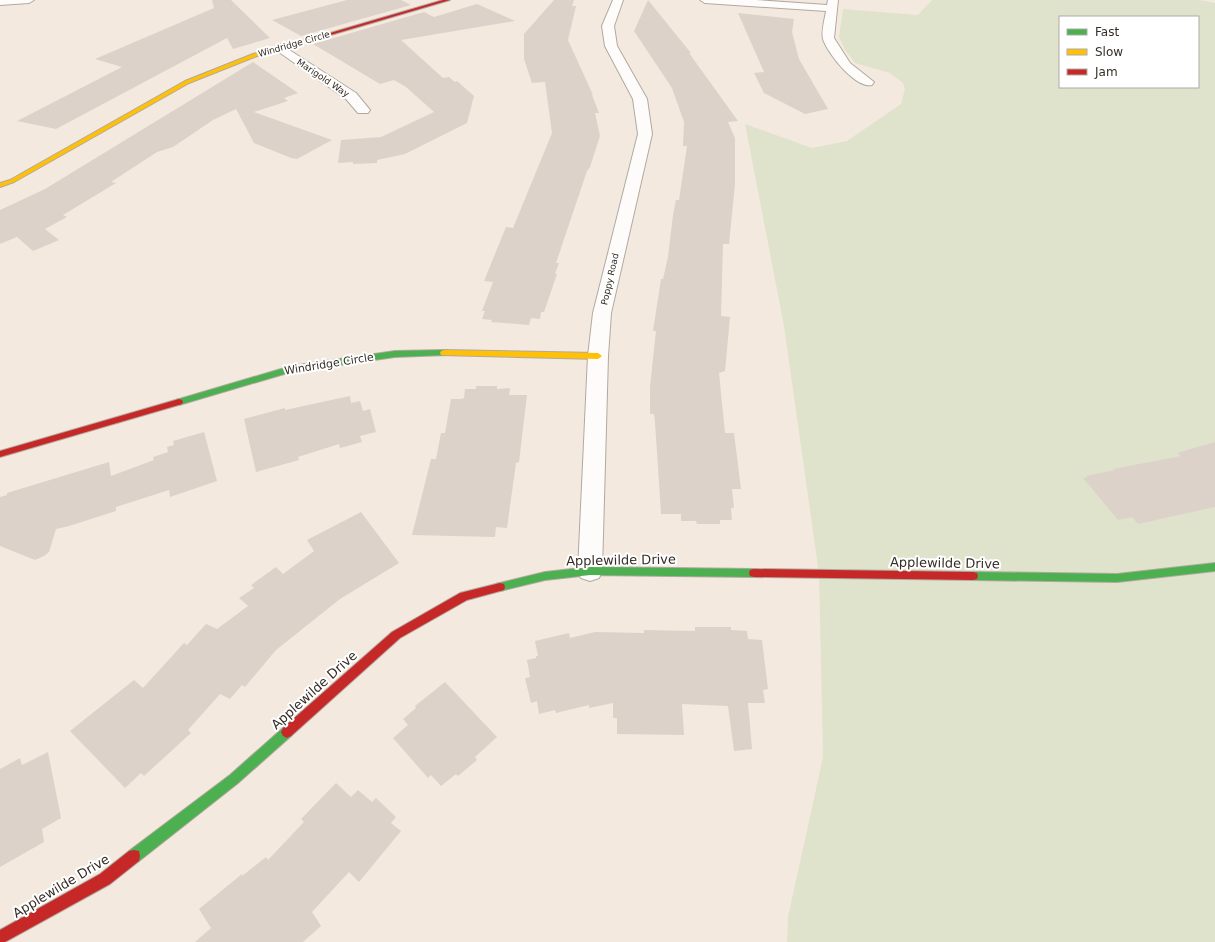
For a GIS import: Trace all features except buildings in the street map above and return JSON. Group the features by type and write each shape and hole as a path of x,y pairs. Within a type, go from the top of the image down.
{"street":[{"path":"0,2 28,0"},
{"name":"Windridge Circle","path":"0,186 12,181 187,82 255,55 448,0"},
{"name":"Poppy Road","path":"590,571 598,356 602,313 645,134 640,99 611,46 608,26 614,7 618,0"},
{"path":"705,0 832,4 828,38 845,65 868,82"},
{"name":"Marigold Way","path":"280,48 351,96 363,110"},
{"name":"Windridge Circle","path":"0,454 291,369 395,354 462,352 598,356"},
{"name":"Applewilde Drive","path":"0,937 104,878 234,780 396,635 464,596 546,576 590,571 1117,578 1215,567"}],"green space":[{"path":"932,0 1200,0 1215,3 1215,942 787,942 788,917 823,757 819,574 784,326 745,124 812,148 847,141 901,104 905,89 903,83 890,73 855,63 845,50 839,37 843,9 918,15"}],"traffic: fast":[{"path":"179,402 291,369 395,354 444,353"},
{"path":"973,576 1117,578 1215,567"},
{"path":"500,587 545,576 590,571 754,573"},
{"path":"134,856 234,779 287,732"}],"traffic: slow":[{"path":"0,185 12,181 187,82 255,55 315,38"},
{"path":"444,353 598,356"}],"traffic: jam":[{"path":"315,38 448,0"},
{"path":"0,454 179,402"},
{"path":"754,573 973,576"},
{"path":"287,732 396,635 464,596 500,587"},
{"path":"0,937 105,879 134,856"}]}
